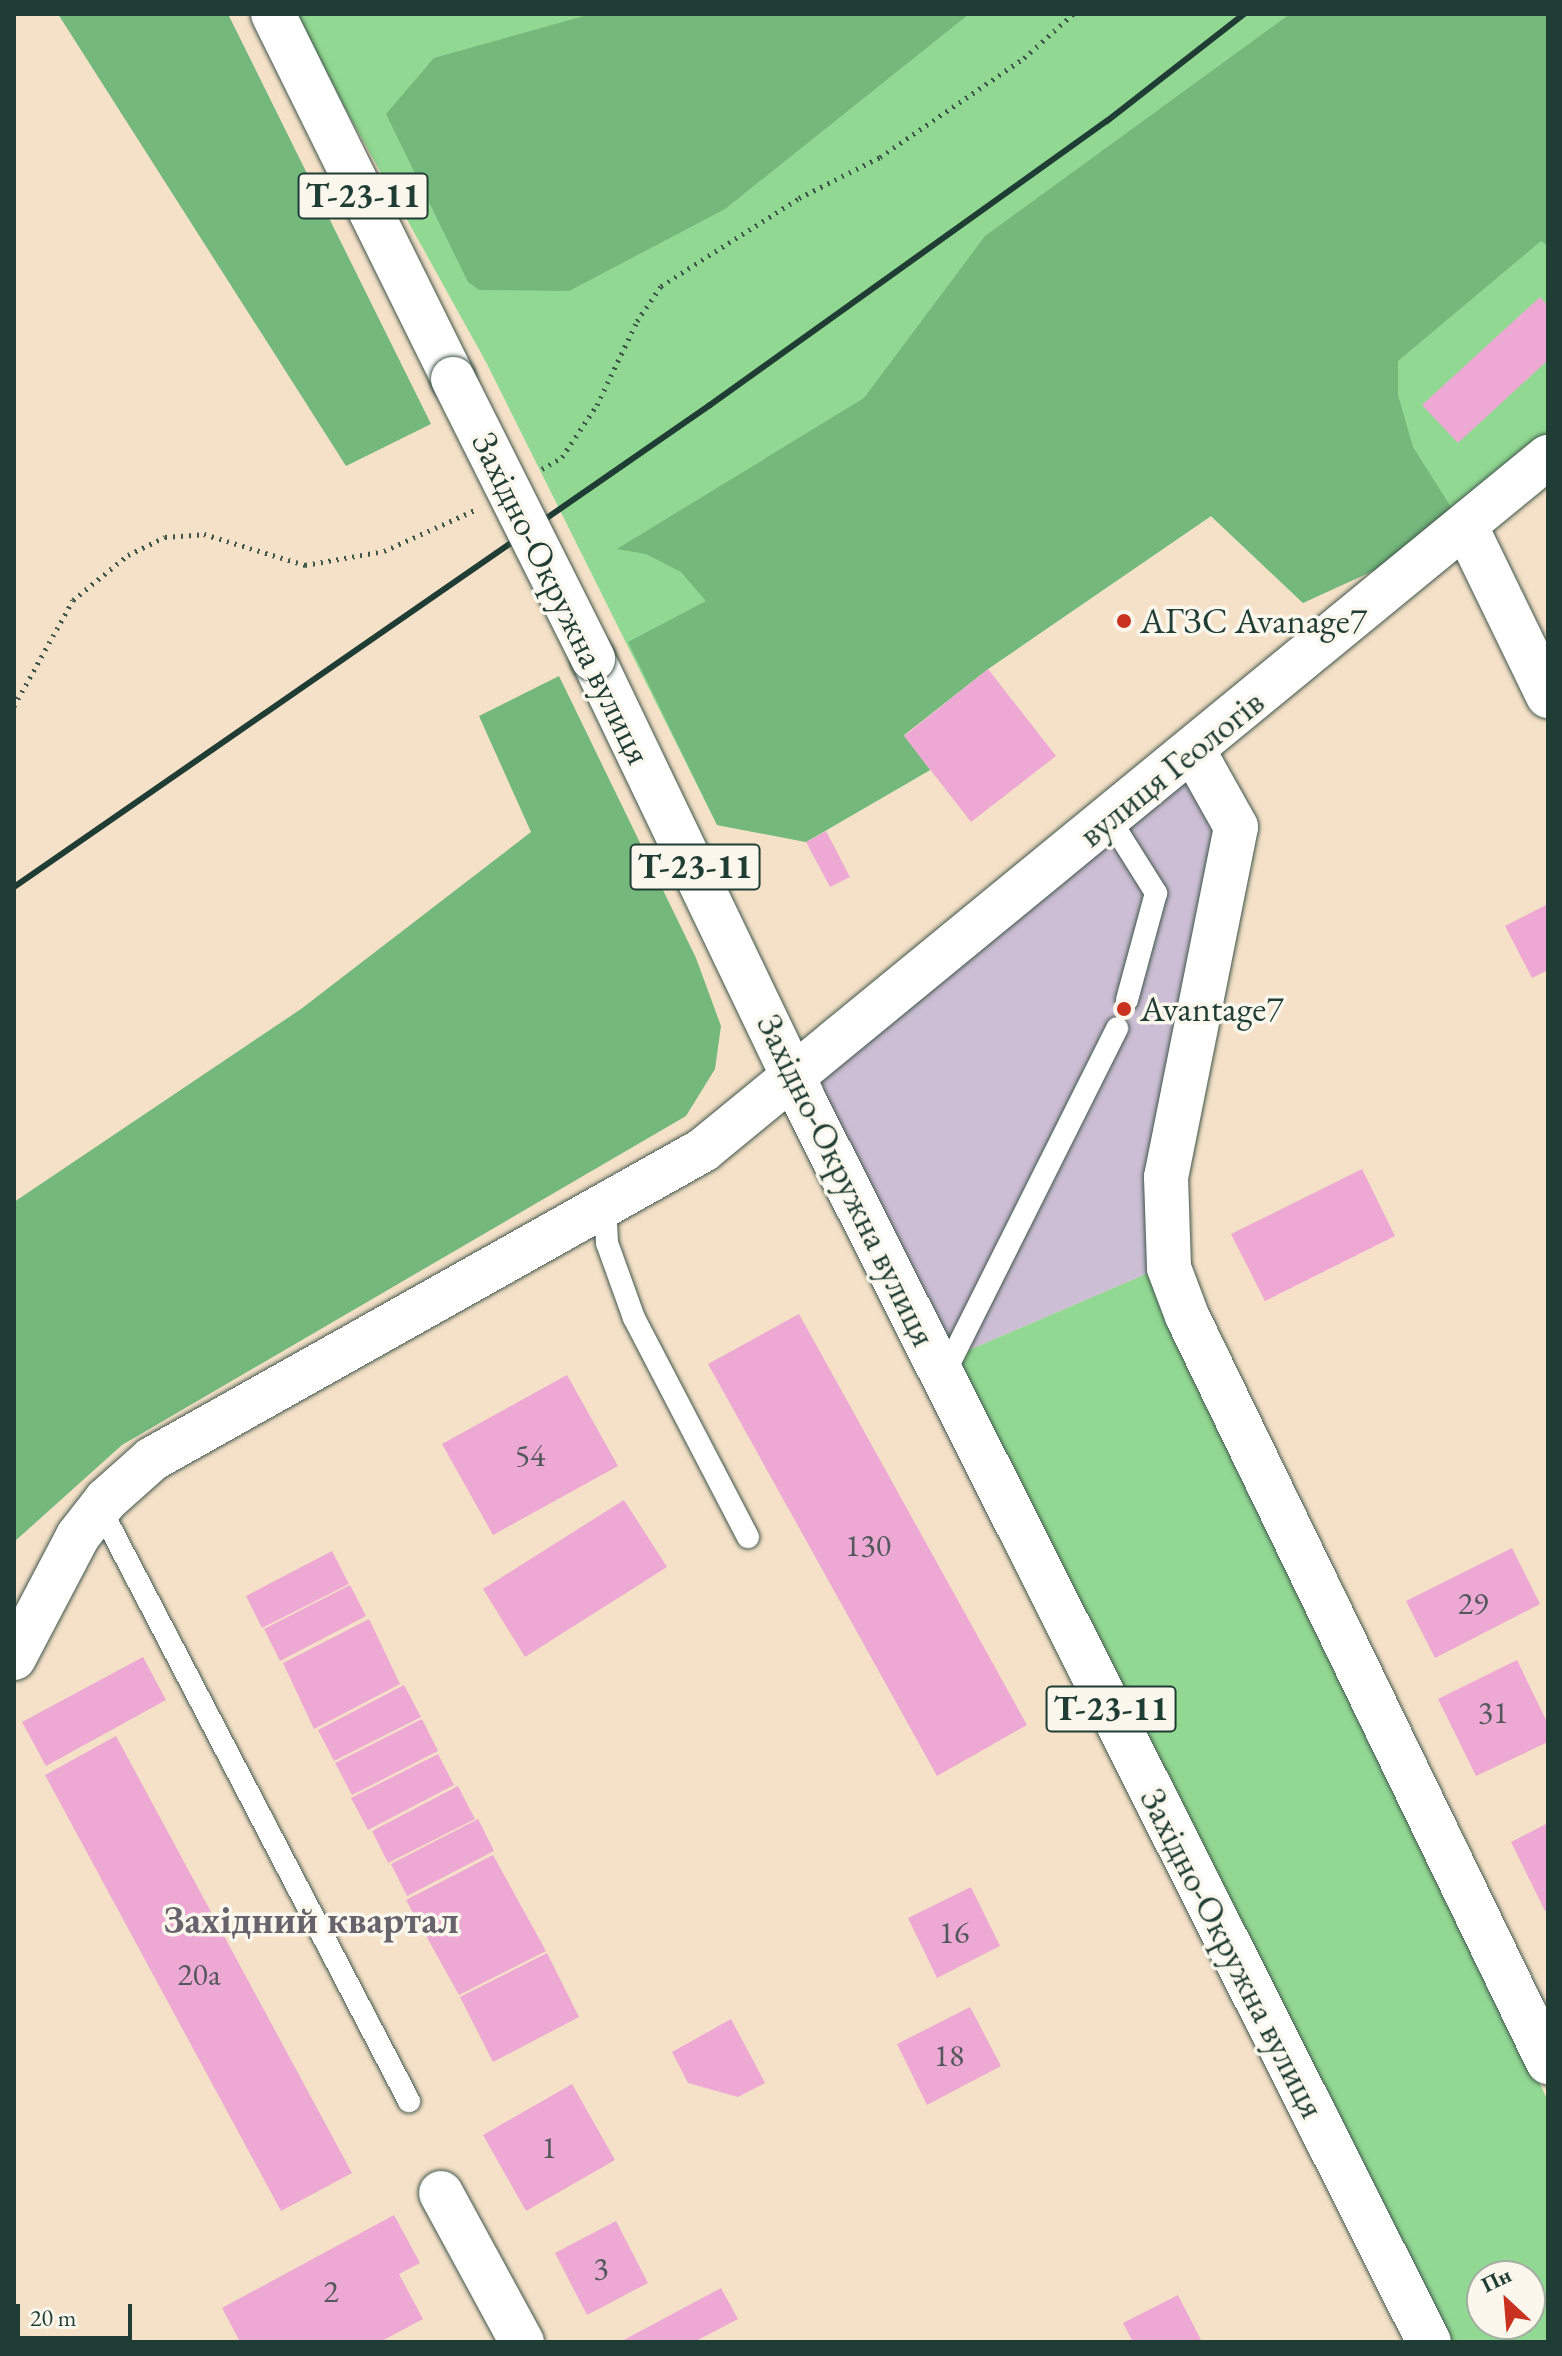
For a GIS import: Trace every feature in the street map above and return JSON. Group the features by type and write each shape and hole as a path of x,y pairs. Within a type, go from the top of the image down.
{"street":[{"name":"Західно-Окружна вулиця","path":"273,14 593,659 793,1077 1429,2342"},
{"name":"вулиця Геологів","path":"14,1658 78,1536 100,1508 152,1459 703,1150 1548,457"},
{"path":"1466,527 1548,696"},
{"path":"1193,750 1236,827 1166,1177 1169,1268 1187,1316 1548,2062"},
{"path":"441,2193 522,2342"}],"lane":[{"path":"1109,818 1152,880 1156,893 1127,1000"},
{"path":"943,1376 1117,1028"},
{"path":"605,1203 607,1243 634,1318 748,1537"},
{"path":"100,1508 409,2101"}],"path":[{"path":"538,472 562,457 661,286 799,198 880,157 1024,58 1073,14"},
{"path":"14,706 73,600 128,555 165,537 204,534 305,565 384,551 452,524 489,502"}],"shaded area":[{"path":"1187,773 1218,829 1153,1271 953,1357 813,1078"}],"green space":[{"path":"58,14 228,14 431,424 346,466"},
{"path":"293,14 1548,14 1548,436 1456,515 1303,603 1211,516 988,669 904,735 930,770 806,842 717,825 486,362"},
{"path":"591,14 969,14 725,209 569,291 479,290 468,282 386,114 434,58"},
{"path":"1290,14 1548,14 1548,246 1541,241 1398,361 1398,395 1413,447 1456,515 1395,561 1303,603 1211,516 988,669 904,735 930,770 806,842 717,825 628,642 706,601 681,572 646,554 617,549 864,398 985,236"},
{"path":"559,676 696,958 721,1026 715,1069 686,1116 122,1445 14,1542 14,1202 301,1009 531,832 479,716"},
{"path":"1153,1271 1548,2101 1548,2342 1449,2342 953,1357"}],"building":[{"path":"1540,297 1548,306 1548,360 1458,443 1422,405"},
{"path":"988,669 1056,756 971,822 904,736"},
{"path":"826,831 850,877 830,887 806,842"},
{"path":"1548,904 1548,970 1532,978 1505,926"},
{"path":"1362,1169 1395,1236 1265,1301 1231,1234"},
{"path":"799,1314 1027,1725 937,1776 708,1364"},
{"path":"567,1375 618,1466 493,1535 442,1444"},
{"path":"624,1500 667,1567 525,1657 483,1589"},
{"path":"1512,1548 1540,1604 1435,1658 1406,1601"},
{"path":"332,1551 349,1584 262,1628 246,1596"},
{"path":"350,1585 366,1616 280,1661 264,1629"},
{"path":"369,1619 400,1684 314,1729 283,1663"},
{"path":"143,1657 166,1700 46,1766 22,1722"},
{"path":"1517,1660 1548,1724 1548,1742 1476,1776 1438,1699"},
{"path":"404,1685 421,1717 334,1761 318,1730"},
{"path":"422,1719 438,1751 352,1795 335,1763"},
{"path":"116,1736 352,2173 281,2211 45,1775"},
{"path":"438,1754 454,1785 368,1830 351,1798"},
{"path":"458,1786 475,1819 388,1863 372,1831"},
{"path":"478,1819 494,1851 407,1896 391,1864"},
{"path":"1548,1823 1548,1910 1545,1911 1511,1842"},
{"path":"493,1855 546,1951 459,1995 406,1900"},
{"path":"971,1887 1000,1946 937,1978 908,1918"},
{"path":"547,1953 579,2017 493,2062 460,1997"},
{"path":"970,2007 1001,2066 927,2105 897,2044"},
{"path":"731,2019 765,2083 738,2097 688,2083 672,2052"},
{"path":"572,2084 615,2160 526,2211 483,2135"},
{"path":"394,2215 420,2263 399,2274 423,2319 380,2342 240,2342 222,2308"},
{"path":"616,2221 648,2283 587,2315 555,2253"},
{"path":"721,2288 738,2319 694,2342 620,2342"},
{"path":"1178,2295 1202,2342 1133,2342 1123,2323"}],"railway":[{"path":"14,887 710,405 1107,121 1244,14"}],"place":[{"name":"АГЗС Avanage7","path":"1124,621"},
{"name":"Avantage7","path":"1124,1009"}],"district":[{"name":"Західний квартал","path":"311,1920"}]}
